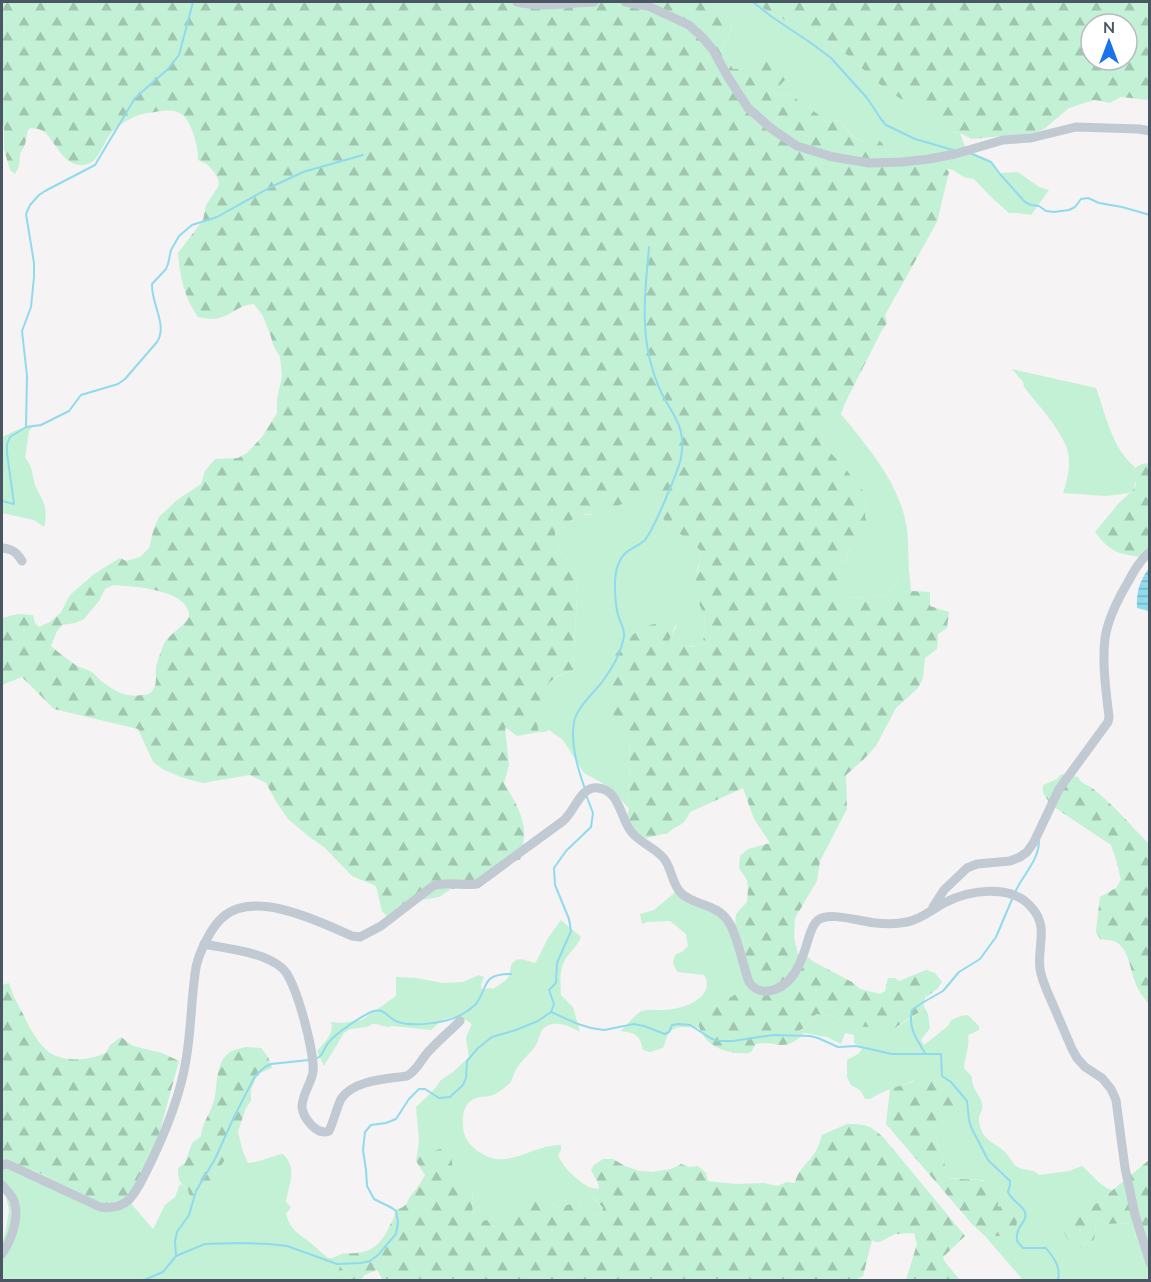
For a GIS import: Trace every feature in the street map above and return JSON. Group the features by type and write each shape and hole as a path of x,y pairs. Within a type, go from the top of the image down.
{"street":[{"path":"517,2 543,6 594,2"},
{"path":"625,2 648,6 689,25 713,50 748,108 772,129 797,146 833,157 869,163 902,162 955,154 993,142 1013,138 1031,138 1076,127 1149,131"},
{"path":"2,548 17,553 22,561"},
{"path":"930,912 944,890 967,868 977,864 1010,861 1027,852 1059,789 1108,722 1104,665 1106,636 1119,598 1138,564 1149,552"},
{"path":"2,1165 7,1164 100,1208 116,1208 134,1194 163,1136 184,1071 195,974 204,944 211,930 223,917 233,911 248,907 269,907 299,913 352,936 360,937 381,926 433,886 477,884 563,820 571,813 584,792 597,787 605,789 613,796 632,833 666,862 675,885 681,893 721,912 727,919 732,927 749,982 755,989 764,991 778,988 793,976 801,961 814,924 820,918 839,917 889,924 911,921 919,919 945,903 994,890 1006,892 1027,902 1038,916 1042,927 1040,969 1048,995 1077,1058 1102,1078 1116,1100 1135,1215 1149,1263"},
{"path":"204,944 264,958 284,969 290,977 312,1054 313,1073 303,1098 302,1108 315,1129 321,1132 329,1131 342,1097 357,1087 376,1080 407,1076 412,1073 428,1051 460,1021"},
{"path":"2,1185 14,1201 15,1215 9,1240 2,1254"}],"green space":[{"path":"2,2 721,2 732,25 722,49 733,69 750,69 762,61 774,60 782,69 785,80 775,90 774,96 788,93 826,122 839,120 856,138 865,142 879,140 891,157 911,161 941,162 949,172 937,222 885,315 887,323 841,414 827,424 823,430 822,442 866,493 865,516 869,529 846,556 842,597 887,596 896,584 910,579 911,591 930,592 930,606 949,612 947,628 938,634 937,649 925,658 923,678 918,688 896,708 876,746 846,775 847,809 820,861 817,881 795,918 794,938 798,954 806,956 852,982 860,989 880,994 885,991 888,978 895,978 899,981 926,970 935,973 942,982 925,998 920,1012 889,1030 880,1024 867,1027 848,1025 831,1016 816,1014 807,1026 799,1031 804,1033 797,1040 785,1045 756,1044 751,1052 747,1053 718,1048 711,1044 701,1032 698,1017 706,1009 755,985 746,958 743,929 735,925 736,914 747,902 748,890 747,880 739,868 740,856 748,849 770,843 754,819 743,788 690,812 682,824 667,834 643,839 632,829 627,817 629,740 616,724 611,708 608,687 611,661 626,640 643,627 661,622 677,622 667,645 681,643 692,647 703,644 705,617 694,586 701,551 668,526 660,514 652,487 609,510 580,514 555,532 555,542 573,565 578,577 573,670 557,677 547,685 537,718 539,732 517,736 505,727 509,765 504,783 523,822 524,839 521,859 512,862 489,881 473,889 451,889 439,897 421,900 392,922 382,911 376,886 352,876 324,847 288,819 266,783 250,775 202,783 181,777 164,770 153,762 138,729 54,709 22,677 2,685 2,618 18,614 33,615 39,627 50,622 61,612 70,595 94,574 120,558 126,561 140,557 149,548 159,517 177,500 201,484 205,471 215,459 238,458 247,453 262,437 277,413 277,399 282,376 280,357 263,316 254,304 245,305 219,318 204,318 198,317 186,294 178,253 203,220 206,205 219,185 214,172 207,164 198,160 193,133 183,116 169,110 135,117 109,135 96,158 87,165 68,160 48,135 43,131 30,128 15,174 10,170 4,149","holes":["113,585 166,593 184,603 188,610 189,618 165,642 156,667 155,687 147,694 136,696 115,690 51,646 62,625 84,619 99,601 105,589"]},
{"path":"721,2 751,2 782,18 803,33 837,46 885,89 901,99 927,108 952,132 960,133 967,148 993,163 999,173 1018,172 1039,187 1049,190 1031,215 1009,213 974,179 945,168 941,162 911,161 891,157 882,143 857,139 839,120 826,122 788,93 774,96 775,90 762,61 750,69 733,69 722,49 732,25"},
{"path":"751,2 1149,2 1149,100 1121,97 1110,103 1094,100 1069,108 1044,129 1034,133 972,139 952,132 927,108 901,99 885,89 837,46 802,33 782,18"},
{"path":"1012,369 1096,388 1115,441 1127,460 1135,467 1133,469 1135,485 1129,493 1106,496 1063,493 1069,470 1066,446 1053,423"},
{"path":"841,414 870,450 887,476 901,504 905,519 910,579 896,584 887,596 841,597 846,559 853,544 868,529 865,516 866,493 822,442 823,430 827,424"},
{"path":"34,425 29,431 25,458 31,467 35,485 45,507 44,527 34,520 2,513 2,437"},
{"path":"1149,463 1149,558 1113,550 1095,532 1136,485 1133,469"},
{"path":"652,487 660,514 668,526 701,551 697,570 696,597 705,617 703,644 697,646 666,645 677,625 626,640 611,661 614,716 616,724 629,739 629,809 615,792 584,773 563,740 549,730 539,732 535,716 547,685 573,670 578,577 573,565 555,542 555,532 580,514 590,515"},
{"path":"1061,774 1078,777 1082,783 1100,794 1149,844 1149,1004 1137,986 1128,958 1122,948 1114,941 1100,939 1096,931 1100,897 1116,888 1121,880 1111,845 1051,805 1043,793 1043,785 1057,779"},
{"path":"680,888 698,900 720,906 726,916 743,929 746,958 756,985 706,1009 698,1024 700,1028 675,1028 668,1035 663,1048 650,1052 643,1050 636,1036 621,1031 642,1011 672,1009 691,1004 704,993 707,986 704,975 678,972 674,965 676,954 688,946 686,934 670,921 642,924 640,914 654,910"},
{"path":"561,920 581,937 564,962 560,983 561,995 573,1007 580,1032 556,1024 546,1026 535,1047 519,1065 509,1084 495,1094 476,1098 467,1105 463,1116 464,1131 467,1140 474,1148 485,1156 496,1159 517,1157 549,1146 561,1145 558,1155 563,1164 589,1187 590,1193 603,1209 601,1214 593,1215 580,1205 560,1208 551,1204 505,1212 502,1223 492,1227 479,1222 473,1216 473,1189 453,1171 451,1163 435,1150 417,1155 419,1140 416,1107 441,1080 469,1057 466,1039 472,1024 454,1017 446,1018 431,1030 372,1024 367,1027 350,1029 344,1033 324,1066 317,1051 330,1034 331,1022 362,1020 396,996 396,977 443,983 463,982 479,975 484,977 482,990 493,989 508,978 515,961 521,959 536,962 548,938"},
{"path":"9,983 34,1035 50,1053 64,1058 85,1059 106,1053 110,1045 121,1037 133,1046 162,1053 179,1061 158,1138 142,1176 123,1203 107,1204 90,1200 49,1177 2,1157 2,985"},
{"path":"924,1006 930,1028 921,1040 924,1045 948,1026 951,1020 961,1016 968,1015 979,1026 979,1030 968,1035 964,1068 972,1077 982,1103 979,1121 985,1137 1005,1152 1017,1167 1034,1171 1039,1175 1069,1171 1082,1166 1100,1183 1112,1190 1064,1232 1081,1246 1092,1241 1097,1219 1107,1224 1132,1223 1135,1237 1149,1266 1147,1277 1149,1280 1023,1280 984,1235 1009,1234 1013,1231 1017,1221 998,1207 997,1192 983,1180 948,1178 936,1141 944,1118 922,1076 870,1099 865,1099 860,1090 851,1085 847,1077 847,1060 863,1048 854,1043 854,1035 845,1033 841,1044 827,1037 799,1032 816,1014 831,1016 848,1025 880,1024 898,1027"},
{"path":"246,1047 261,1048 272,1068 260,1073 255,1080 251,1090 251,1101 246,1108 234,1143 205,1193 192,1197 180,1180 178,1168 185,1163 192,1143 201,1136 215,1098 222,1061 232,1051"},
{"path":"922,1075 953,1081 959,1093 962,1105 954,1119 944,1119 936,1141 948,1178 983,1181 994,1187 998,1207 1005,1204 1017,1221 1016,1228 1010,1235 984,1235 886,1124 890,1089 912,1082"},
{"path":"847,1124 867,1126 884,1138 965,1236 943,1257 960,1280 906,1280 917,1244 914,1233 895,1234 880,1242 872,1240 863,1276 854,1280 383,1280 377,1270 360,1280 334,1280 341,1265 339,1255 363,1252 377,1245 392,1221 395,1210 405,1205 425,1175 416,1161 417,1155 444,1148 451,1154 453,1171 473,1189 473,1216 479,1222 487,1220 492,1227 502,1223 499,1215 514,1209 528,1198 539,1199 560,1208 578,1204 593,1215 601,1214 603,1208 590,1193 589,1187 599,1189 591,1170 603,1159 613,1159 640,1171 652,1172 671,1169 681,1164 690,1167 698,1166 706,1173 708,1181 736,1184 764,1183 777,1186 787,1182 795,1183 800,1171 819,1145 822,1135"},
{"path":"238,1132 248,1163 283,1154 288,1160 291,1171 286,1202 291,1207 286,1214 288,1220 296,1232 328,1258 339,1255 341,1265 334,1280 2,1280 2,1244 9,1210 2,1191 2,1157 56,1180 97,1202 109,1203 127,1199 153,1229 165,1205 175,1197 180,1184 188,1189 205,1193 229,1154"},
{"path":"1149,1160 1149,1280 1147,1261 1135,1236 1132,1223 1107,1224 1097,1219 1093,1241 1083,1244 1083,1249 1068,1240 1063,1231"}],"water":[{"path":"1149,568 1149,611 1137,608 1137,596 1139,586"}],"waterway":[{"path":"26,427 27,376 22,331 31,307 34,277 26,214 39,195 95,165 135,98 168,69 179,55 193,2"},
{"path":"753,2 831,58 867,98 886,125 915,139 953,150"},
{"path":"970,153 991,162 1025,202 1039,206 1046,211 1069,210 1075,207 1081,199 1088,198 1099,203 1150,215"},
{"path":"2,501 14,504 7,453 10,437 26,427 41,425 69,411 81,395 118,384 157,342 161,329 152,284 166,269 171,250 179,236 192,225 217,217 303,172 363,155"},
{"path":"585,789 574,748 574,722 582,706 609,672 623,643 624,631 615,597 616,570 623,556 644,541 648,535 665,501 681,458 681,431 656,380 650,361 645,329 649,247"},
{"path":"551,1012 554,1004 549,990 556,983 557,963 571,931 569,919 555,885 554,868 566,851 591,827 593,813 586,795"},
{"path":"1015,892 1034,861 1039,841"},
{"path":"925,1053 912,1028 912,1010 943,991 959,972 980,959 996,937 1013,897"},
{"path":"315,1059 337,1034 369,1013 378,1010 395,1021 405,1023 421,1024 447,1020 461,1015 476,1004 490,979 511,974"},
{"path":"551,1012 578,1024 604,1030 634,1024 665,1034 669,1032 672,1025 678,1024 690,1025 712,1039 720,1041 773,1035 810,1036 838,1047 856,1046 892,1054 941,1054 942,1076 951,1082 967,1101 971,1127 988,1160 1010,1181 1008,1192 1025,1212 1025,1219 1018,1231 1017,1241 1023,1248 1046,1248 1058,1267 1058,1280"},
{"path":"144,1280 163,1272 176,1256 205,1244 269,1244 287,1246 337,1264 370,1261 396,1234 398,1222 396,1211 374,1199 367,1186 363,1150 365,1132 371,1125 396,1119 409,1099 419,1089 425,1089 439,1098 450,1097 463,1085 466,1078 467,1061 478,1048 492,1037 538,1021 551,1012"},
{"path":"176,1256 177,1232 189,1215 196,1191 215,1159 255,1076 271,1064 309,1060"}]}
